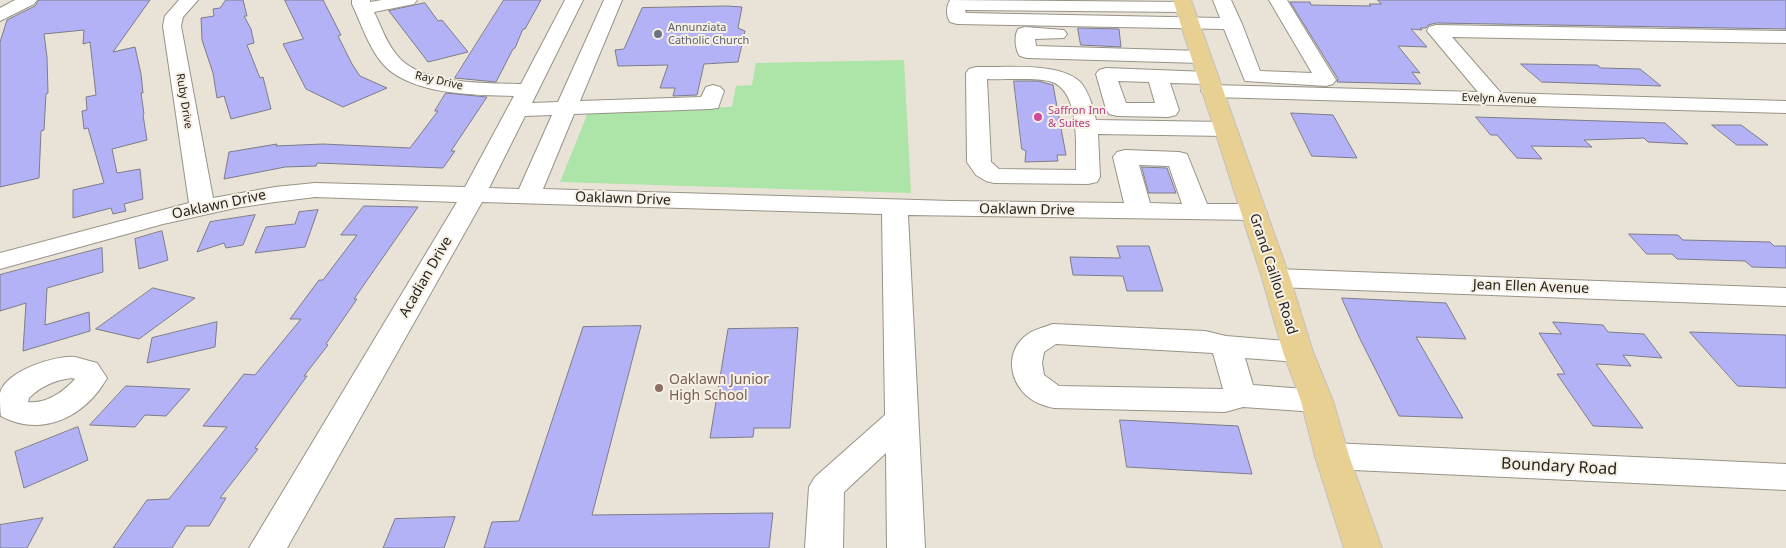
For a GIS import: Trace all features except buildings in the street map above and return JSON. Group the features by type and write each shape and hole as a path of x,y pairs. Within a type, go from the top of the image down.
{"main road":[{"name":"Grand Caillou Road","path":"1196,42 1276,278 1298,352 1317,401 1332,456 1364,548"}],"street":[{"path":"0,15 28,0"},
{"name":"Ruby Drive","path":"189,0 174,16 172,26 202,207"},
{"path":"363,5 408,0"},
{"name":"Acadian Drive","path":"268,548 474,194 574,0"},
{"path":"528,196 568,108 613,0"},
{"path":"1222,0 1233,24 1252,77 1331,87"},
{"path":"1278,0 1331,87"},
{"path":"956,4 1196,42 957,18 956,4"},
{"name":"Ray Drive","path":"363,5 389,59 407,73 425,80 479,89 568,108 710,103 713,91"},
{"path":"1157,76 1196,42 1233,24"},
{"path":"1495,99 1436,31 1786,37"},
{"path":"1025,33 1196,42 1028,52 1025,33"},
{"name":"Evelyn Avenue","path":"1196,42 1331,87 1495,99 1786,107"},
{"path":"1088,177 994,176 984,170 979,162 976,73 1052,75 1063,78 1074,86 1087,127 1088,177 1094,211"},
{"path":"1087,127 1225,129"},
{"path":"1139,211 1125,157 1179,159 1197,212"},
{"name":"Oaklawn Drive","path":"0,261 202,207 259,195 315,190 893,207 1254,212"},
{"path":"893,207 895,214 906,548"},
{"name":"Jean Ellen Avenue","path":"1276,278 1786,297"},
{"path":"1298,352 1226,346 1205,340 1053,334 1038,341 1029,352 1025,364 1028,374 1036,387 1054,397 1225,401 1240,396 1317,401"},
{"path":"1226,346 1240,396"},
{"path":"824,548 827,487 902,419"},
{"name":"Boundary Road","path":"1332,456 1786,477"}],"green space":[{"path":"904,60 911,193 560,182 589,110 732,107 736,86 752,85 756,63"}],"place":[{"name":"Annunziata Catholic Church","path":"658,34"},
{"name":"Saffron Inn & Suites","path":"1038,117"},
{"name":"Oaklawn Junior High School","path":"659,388"}]}
